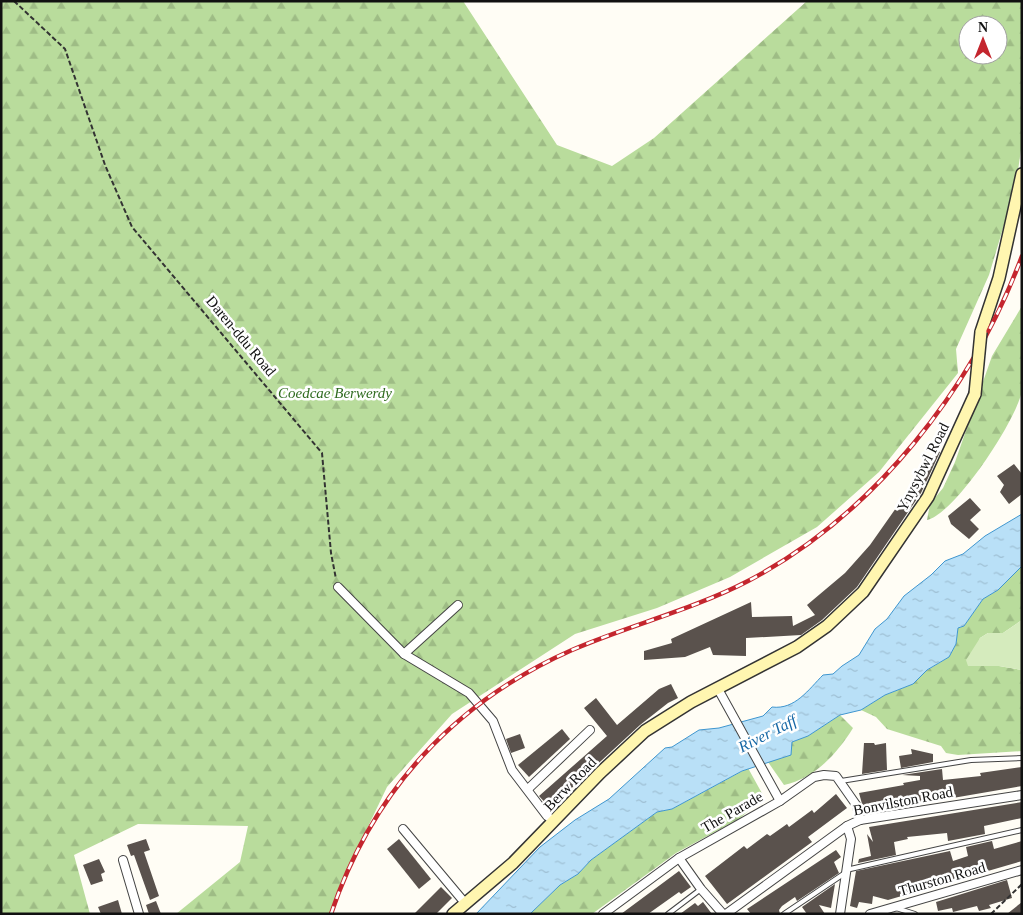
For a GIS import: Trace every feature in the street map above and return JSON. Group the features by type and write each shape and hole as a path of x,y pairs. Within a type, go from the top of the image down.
{"main road":[{"name":"Ynysybwl Road","path":"720,693 797,647 827,626 863,592 928,496 975,394 982,332 999,278 1022,174"},
{"name":"Berw Road","path":"454,914 513,864 645,731 671,714 720,693"}],"street":[{"path":"338,587 404,654 469,693 493,721 512,770 547,816 554,821"},
{"path":"404,654 458,605"},
{"path":"720,693 780,801"},
{"path":"528,789 590,730"},
{"name":"The Parade","path":"603,914 680,858 780,801 814,777 824,774 836,776 839,781"},
{"path":"839,781 856,806 860,820"},
{"name":"Bonvilston Road","path":"724,914 847,826 860,820 1022,795"},
{"path":"840,914 851,839 847,826"},
{"path":"404,829 465,903"},
{"path":"680,858 701,889 724,914"},
{"path":"123,860 139,914"},
{"name":"Thurston Road","path":"870,914 1022,870"}],"lane":[{"path":"839,781 971,760 1022,758"},
{"path":"784,914 846,871 1022,830"},
{"path":"668,914 701,889"},
{"path":"894,907 915,914"}],"path":[{"name":"Daren-ddu Road","path":"14,1 65,48 105,165 132,227 322,453 332,553 338,587"},
{"path":"991,914 1022,884"}],"green space":[{"name":"Coedcae Berwerdy","path":"1,1 463,1 557,145 612,166 654,138 807,1 1022,1 1022,142 1016,185 989,275 956,349 958,373 879,472 817,527 730,577 657,608 575,634 452,714 387,787 342,881 330,914 176,914 240,862 248,826 138,824 74,855 90,914 1,914"},
{"path":"1022,306 1022,390 1018,403 998,442 968,484 939,514 927,520 930,504 943,488 955,462 992,356"},
{"path":"1022,566 1022,620 1003,633 988,633 980,638 969,666 999,666 1022,670 1022,751 958,755 946,753 941,746 887,729 876,717 861,710 885,695 913,684 926,671 949,657 956,644 958,628 964,626 983,599 998,590"},
{"path":"1022,620 1022,670 999,666 968,666 966,660 980,638 988,633 1003,633"},
{"path":"840,715 853,728 840,747 815,771 795,782 784,785 768,762 790,755 791,742 808,736"},
{"path":"748,768 764,797 739,819 676,853 592,914 530,914 560,885 578,874 591,860 657,812 672,809"}],"water":[{"name":"River Taff","path":"1022,514 1022,566 998,590 983,599 964,626 958,628 956,644 949,657 927,670 913,684 885,695 861,710 840,715 808,736 792,742 791,755 742,771 672,809 657,812 591,860 578,874 560,885 530,914 476,914 540,847 575,820 609,799 665,748 672,747 699,730 719,728 763,716 772,707 780,707 795,702 823,675 833,674 859,655 875,629 887,619 904,596 931,575 945,561 963,554 985,536"}],"building":[{"path":"936,450 940,452 921,493 857,587 822,620 801,635 746,638 746,656 713,655 710,647 685,657 644,660 644,651 672,643 671,639 751,602 752,617 792,616 793,626 815,615 807,605 845,573 870,545 915,481 921,485"},
{"path":"1014,464 1022,474 1022,494 1009,504 1000,492 1004,485 997,476"},
{"path":"970,498 981,510 970,520 979,529 969,539 951,524 948,516"},
{"path":"671,684 678,698 668,703 640,725 550,808 539,796 607,736 584,708 596,698 617,725 659,689"},
{"path":"562,729 570,739 529,777 518,765"},
{"path":"520,734 525,748 511,753 506,739"},
{"path":"864,743 874,743 875,745 886,743 887,770 862,774"},
{"path":"911,749 933,754 933,762 901,768 899,756 912,754"},
{"path":"1022,767 1022,786 947,799 864,811 859,793 904,785 903,783 920,780 920,776 902,775 942,769 943,780 981,776 980,773"},
{"path":"836,794 847,808 808,837 812,842 727,904 705,876 744,846 747,849 767,834 770,836 787,824 789,827 812,810 814,813"},
{"path":"1022,802 1022,818 984,826 985,834 948,841 947,833 907,837 908,839 894,842 896,855 858,863 859,859 871,856 867,834 873,842 869,827"},
{"path":"146,839 150,850 144,852 159,896 150,900 134,855 131,856 127,845"},
{"path":"399,839 431,879 419,889 387,849"},
{"path":"992,841 994,849 1022,841 1022,861 888,900 873,896 872,904 859,902 857,908 850,906 856,871 950,851 953,861 968,856 966,847"},
{"path":"836,850 841,857 834,862 839,873 797,901 795,897 782,906 779,910 780,914 751,914 747,909"},
{"path":"99,859 105,872 101,874 103,881 91,885 83,865"},
{"path":"679,871 691,887 681,894 679,892 648,914 621,914"},
{"path":"1007,880 1012,898 989,905 991,908 979,911 977,906 953,912 952,908 938,911 936,902"},
{"path":"835,884 831,908 819,905 825,914 807,914 802,907"},
{"path":"441,887 452,898 436,914 414,914"},
{"path":"118,900 122,914 101,914 98,907"},
{"path":"156,901 161,914 149,914 146,905"},
{"path":"703,902 712,914 680,914 695,903 698,906"},
{"path":"1022,902 1022,914 1007,914"}],"railway":[{"path":"331,914 348,870 369,829 394,791 423,756 455,724 490,696 529,671 572,650 683,609 748,581 794,554 837,521 877,484 914,443 947,399 976,353 1001,305 1022,256"}]}
